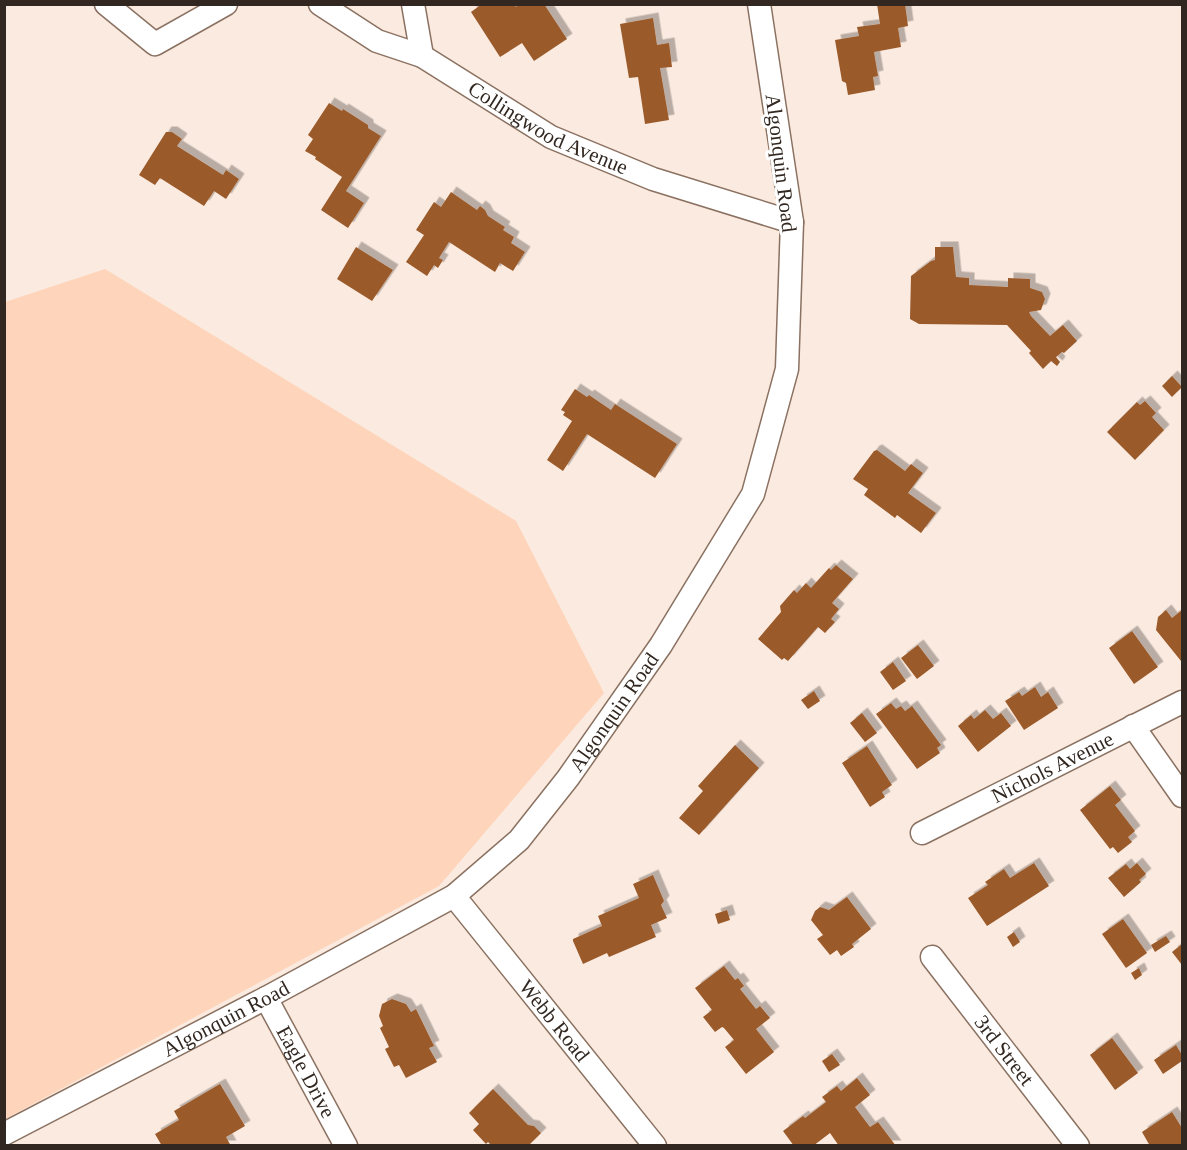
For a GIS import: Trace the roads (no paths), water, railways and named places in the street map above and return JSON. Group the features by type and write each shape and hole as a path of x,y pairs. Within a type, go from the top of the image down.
{"street":[{"path":"106,4 155,44 226,4"},
{"name":"Collingwood Avenue","path":"320,4 377,41 422,56 551,137 653,179 792,222"},
{"path":"413,4 422,56"},
{"name":"Algonquin Road","path":"4,1134 266,998 454,896 519,840 568,778 661,645 753,494 787,369 792,222 759,4"},
{"name":"Nichols Avenue","path":"922,833 1182,702"},
{"path":"1133,726 1182,796"},
{"name":"Webb Road","path":"454,896 655,1146"},
{"name":"3rd Street","path":"932,957 1078,1146"},
{"name":"Eagle Drive","path":"266,998 346,1146"}]}
